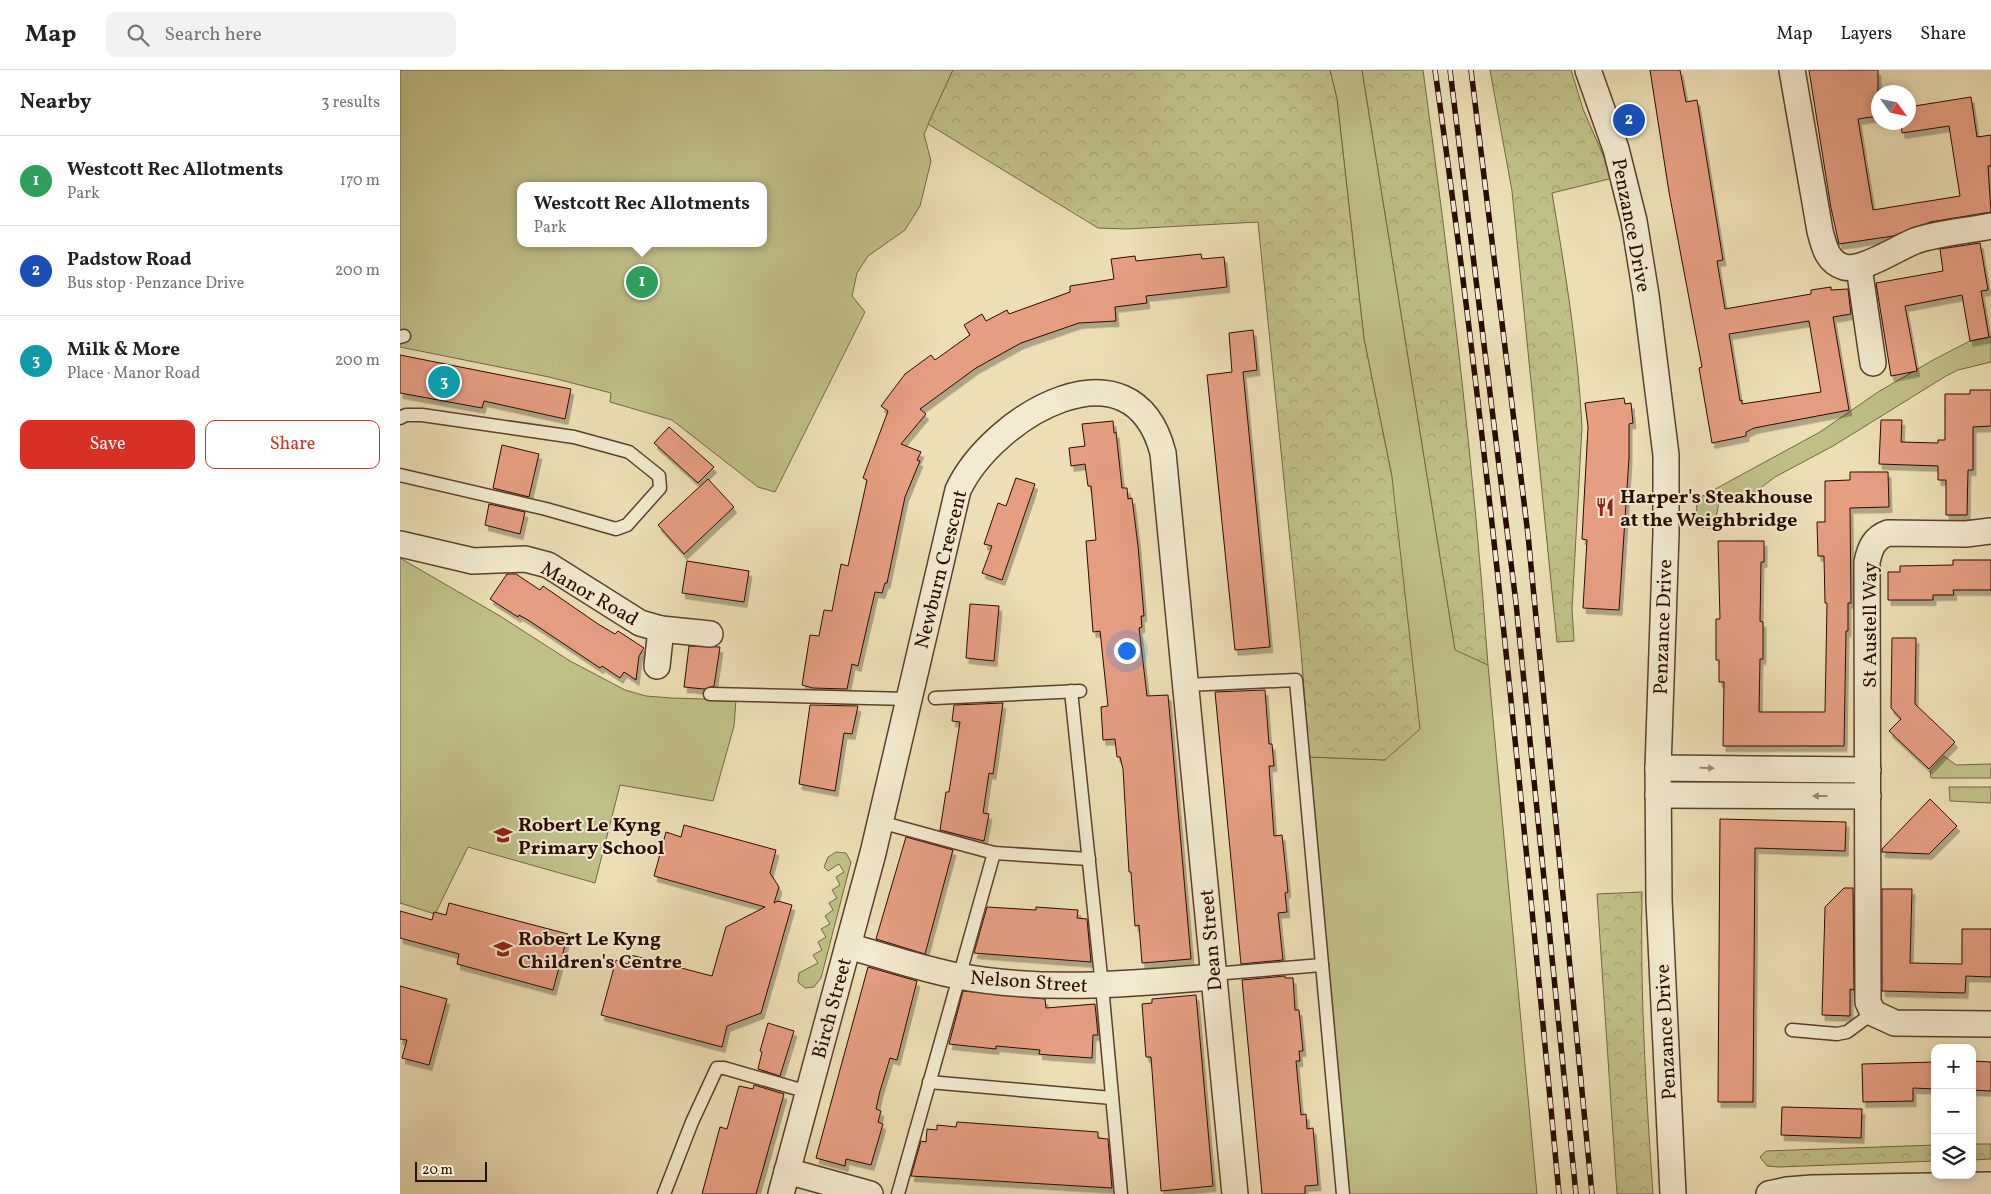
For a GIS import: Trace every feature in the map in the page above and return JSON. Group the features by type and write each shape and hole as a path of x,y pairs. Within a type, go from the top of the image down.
{"street":[{"name":"Penzance Drive","path":"1588,70 1616,149 1634,221 1646,295 1666,455 1658,795 1659,900 1673,1194"},
{"path":"1792,70 1825,251 1834,263 1845,268 1859,267 1917,240 1991,226"},
{"path":"1859,267 1873,363"},
{"name":"Newburn Crescent","path":"880,822 953,506 963,479 985,449 1019,419 1053,402 1094,393 1112,396 1133,403 1146,416 1158,435 1168,493 1186,685"},
{"name":"St Austell Way","path":"1874,1013 1868,1002 1868,562 1872,546 1879,537 1888,533 1966,534 1991,531"},
{"name":"Manor Road","path":"400,544 473,561 525,559 548,565 640,623 662,629 710,634"},
{"name":"Manor Road","path":"656,666 662,629"},
{"name":"Dean Street","path":"1186,685 1235,1194"},
{"path":"1658,768 1868,770"},
{"path":"1658,795 1868,796"},
{"name":"Birch Street","path":"784,1182 880,822"},
{"name":"Nelson Street","path":"848,946 958,976 1018,982 1102,986 1213,976"},
{"path":"1874,1013 1895,1023 1991,1024"},
{"path":"784,1182 870,1194"},
{"path":"1769,1194 1787,1190 1812,1191 1991,1185"}],"lane":[{"path":"400,418 406,415 422,415 574,437 629,452 659,476 660,488 628,525 616,529 546,509 400,475"},
{"path":"1186,685 1296,680 1343,1194"},
{"path":"935,698 1076,691 1089,859 1121,1194"},
{"path":"710,694 908,699"},
{"path":"880,822 994,853 1089,859"},
{"path":"898,1194 994,853"},
{"path":"1213,976 1322,965"},
{"path":"1792,1030 1837,1034 1847,1032 1874,1013"},
{"path":"664,1194 692,1122 717,1068 724,1068 808,1092"},
{"path":"928,1082 1112,1098"}],"green space":[{"path":"400,70 953,70 924,134 931,161 920,206 905,230 868,256 857,273 852,296 865,312 775,492 758,487 672,420 610,402 611,393 549,377 400,347"},
{"path":"953,70 1330,70 1337,99 1364,339 1392,477 1420,729 1385,760 1309,757 1301,650 1258,222 1126,229 1098,228 928,124"},
{"path":"1330,70 1362,70 1455,649 1488,665 1537,1194 1349,1194 1309,757 1385,760 1392,477 1364,339 1337,99"},
{"path":"1362,70 1423,70 1460,367 1476,516 1488,665 1455,650"},
{"path":"1490,70 1571,70 1583,109 1613,178 1552,193 1574,339 1582,427 1572,609 1574,641 1557,642 1512,191"},
{"path":"1991,337 1991,362 1958,370 1946,376 1833,446 1775,477 1755,492 1744,497 1720,497 1714,528 1696,527 1697,499 1820,432 1878,392 1933,360 1970,341"},
{"path":"400,558 500,616 570,661 625,690 646,696 736,700 734,726 713,801 620,785 595,883 468,847 435,914 400,903"},
{"path":"1944,756 1956,765 1991,764 1991,778 1931,778 1930,771"},
{"path":"1949,787 1991,787 1991,803 1950,801"},
{"path":"836,852 846,853 851,862 821,978 814,987 805,988 798,982 799,973 818,963 813,955 822,950 818,942 826,937 821,929 830,924 825,916 833,910 829,903 837,898 832,890 840,885 836,877 844,872 839,864 828,871 824,867 828,857"},
{"path":"1642,892 1644,1043 1653,1194 1617,1194 1597,894"},
{"path":"1976,1144 1991,1144 1991,1159 1976,1160"},
{"path":"1931,1145 1931,1161 1779,1167 1767,1166 1760,1157 1766,1151"}],"building":[{"path":"1650,70 1680,70 1686,102 1697,100 1723,260 1717,261 1725,309 1811,294 1811,290 1831,287 1831,290 1848,289 1851,314 1833,317 1849,410 1754,428 1746,432 1746,436 1712,443 1699,368 1702,367 1669,192","holes":["1809,321 1821,392 1742,404 1729,334"]},
{"path":"1809,70 1878,70 1878,85 1871,85 1871,117 1858,119 1873,210 1960,196 1949,126 1902,133 1902,130 1916,130 1916,106 1971,97 1977,137 1991,135 1991,166 1988,166 1991,212 1930,222 1893,236 1839,244 1831,208"},
{"path":"1980,243 1988,290 1981,291 1989,337 1970,341 1962,295 1905,306 1917,371 1891,376 1876,283 1943,271 1940,249"},
{"path":"1201,254 1202,259 1224,257 1227,287 1146,296 1147,303 1115,307 1116,321 1079,323 1021,343 976,368 920,409 926,414 901,444 921,452 917,460 920,461 905,497 887,583 885,583 882,593 875,592 858,666 852,664 847,689 813,688 802,685 810,635 819,636 824,610 832,611 841,564 848,566 867,480 863,478 888,411 881,406 905,374 931,355 935,360 970,335 964,325 982,314 986,321 1007,310 1009,314 1070,292 1070,286 1114,279 1111,259 1135,256 1136,261"},
{"path":"1253,330 1257,370 1243,372 1270,647 1235,650 1207,375 1232,372 1229,333"},
{"path":"400,355 571,389 565,419 484,401 482,408 400,393"},
{"path":"1970,390 1991,390 1991,426 1973,427 1973,470 1968,470 1967,515 1946,515 1946,480 1938,480 1938,466 1879,464 1881,420 1902,420 1901,442 1938,443 1938,440 1945,440 1945,394 1970,394"},
{"name":"Harper's Steakhouse at the Weighbridge","path":"1624,398 1625,404 1631,403 1633,423 1629,424 1629,458 1619,610 1583,608 1587,540 1582,539 1588,427 1585,403"},
{"path":"1113,421 1114,433 1116,432 1122,488 1127,488 1128,499 1132,498 1138,546 1144,616 1141,616 1142,627 1139,628 1147,696 1168,695 1191,959 1142,963 1139,925 1135,926 1131,872 1129,872 1123,769 1120,757 1117,757 1115,739 1103,740 1101,707 1108,706 1100,631 1093,632 1086,541 1096,540 1091,486 1088,486 1085,464 1071,466 1069,448 1085,446 1082,424"},
{"path":"669,427 714,467 698,483 654,443"},
{"path":"502,445 539,454 529,497 493,488"},
{"path":"1850,472 1888,472 1889,507 1850,508 1851,603 1848,603 1848,631 1846,631 1844,746 1723,746 1724,682 1719,682 1719,660 1716,660 1716,619 1720,619 1718,541 1764,541 1764,562 1761,562 1760,621 1763,622 1763,659 1760,659 1759,712 1825,712 1827,603 1825,603 1824,556 1818,556 1817,522 1825,522 1825,481 1850,480"},
{"path":"1016,478 1035,484 1002,580 982,573 992,546 984,544 998,503 1006,506"},
{"path":"708,479 734,507 684,554 658,525"},
{"path":"489,504 525,512 520,534 485,525"},
{"path":"1953,560 1991,560 1991,590 1953,590 1954,595 1933,595 1933,600 1888,600 1888,572 1900,572 1900,566 1953,565"},
{"path":"687,561 749,571 744,602 682,593"},
{"path":"507,574 516,574 540,590 543,586 598,624 615,634 618,631 644,648 639,656 636,680 624,672 620,678 602,666 600,668 528,620 519,615 518,617 490,599"},
{"path":"970,604 999,606 994,661 966,658"},
{"path":"1892,638 1916,638 1915,704 1955,742 1929,769 1889,731 1901,719 1891,708"},
{"path":"689,646 720,647 714,686 704,689 684,687"},
{"path":"1265,690 1269,744 1272,744 1274,766 1269,766 1274,836 1282,835 1288,892 1285,893 1287,912 1278,913 1283,960 1241,964 1215,692"},
{"path":"1003,703 993,774 989,773 983,813 989,814 984,841 940,830 946,792 949,792 960,722 952,721 954,705"},
{"path":"810,705 858,706 852,734 844,733 835,791 799,784"},
{"path":"1930,799 1957,826 1929,854 1882,852 1882,849"},
{"path":"1720,819 1846,822 1845,851 1755,848 1753,1102 1718,1102"},
{"path":"684,825 776,850 770,873 779,887 774,903 778,901 792,905 761,1013 727,1026 722,1047 601,1015 616,960 628,964 631,955 712,976 726,927 765,907 654,876 666,832 681,837"},
{"path":"906,837 953,850 925,954 876,939"},
{"path":"1844,888 1853,888 1854,990 1850,989 1850,1016 1822,1015 1825,907"},
{"path":"1882,889 1912,889 1910,963 1962,964 1962,929 1991,929 1991,977 1966,976 1965,993 1882,991"},
{"name":"Robert Le Kyng Children's Centre","path":"449,903 568,934 553,990 457,964 459,954 400,938 400,911 432,920 434,912 446,915"},
{"path":"987,907 1036,910 1036,907 1078,910 1077,918 1087,919 1091,962 974,953"},
{"path":"868,967 917,981 897,1060 890,1058 880,1091 876,1109 881,1111 878,1122 883,1124 871,1165 846,1159 845,1166 816,1158"},
{"path":"1285,976 1285,978 1293,978 1295,1010 1299,1010 1303,1051 1299,1051 1300,1061 1296,1061 1301,1115 1306,1114 1307,1129 1313,1128 1318,1185 1305,1186 1305,1194 1262,1194 1242,980"},
{"path":"400,986 447,999 429,1065 402,1058 407,1040 400,1039"},
{"path":"963,991 1045,999 1046,1008 1095,1004 1098,1035 1093,1035 1092,1058 1039,1054 1040,1050 996,1046 996,1049 949,1044"},
{"path":"1196,995 1213,1186 1161,1191 1151,1057 1146,1057 1142,1004 1152,1003 1152,999"},
{"path":"768,1023 794,1031 780,1076 758,1069 762,1052 760,1051"},
{"path":"1976,1061 1991,1062 1991,1091 1976,1090"},
{"path":"1931,1062 1931,1089 1913,1088 1913,1101 1863,1102 1862,1064"},
{"path":"754,1085 784,1094 756,1194 702,1194 720,1127 727,1129 739,1086 753,1089"},
{"path":"1782,1107 1862,1109 1861,1138 1781,1135"},
{"path":"957,1122 1098,1132 1098,1138 1108,1139 1112,1188 911,1176 921,1141 926,1142 927,1129 937,1130 937,1125 956,1127"}],"railway":[{"path":"1435,70 1472,350 1504,631 1559,1194"},
{"path":"1450,70 1516,603 1576,1194"},
{"path":"1471,70 1528,535 1592,1194"}],"place":[{"name":"Padstow Road","path":"1629,120"},
{"name":"Westcott Rec Allotments","path":"642,282"},
{"name":"Milk & More","path":"444,382"},
{"name":"Harper's Steakhouse at the Weighbridge","path":"1605,507"},
{"name":"Robert Le Kyng Primary School","path":"503,835"},
{"name":"Robert Le Kyng Children's Centre","path":"503,949"}]}
